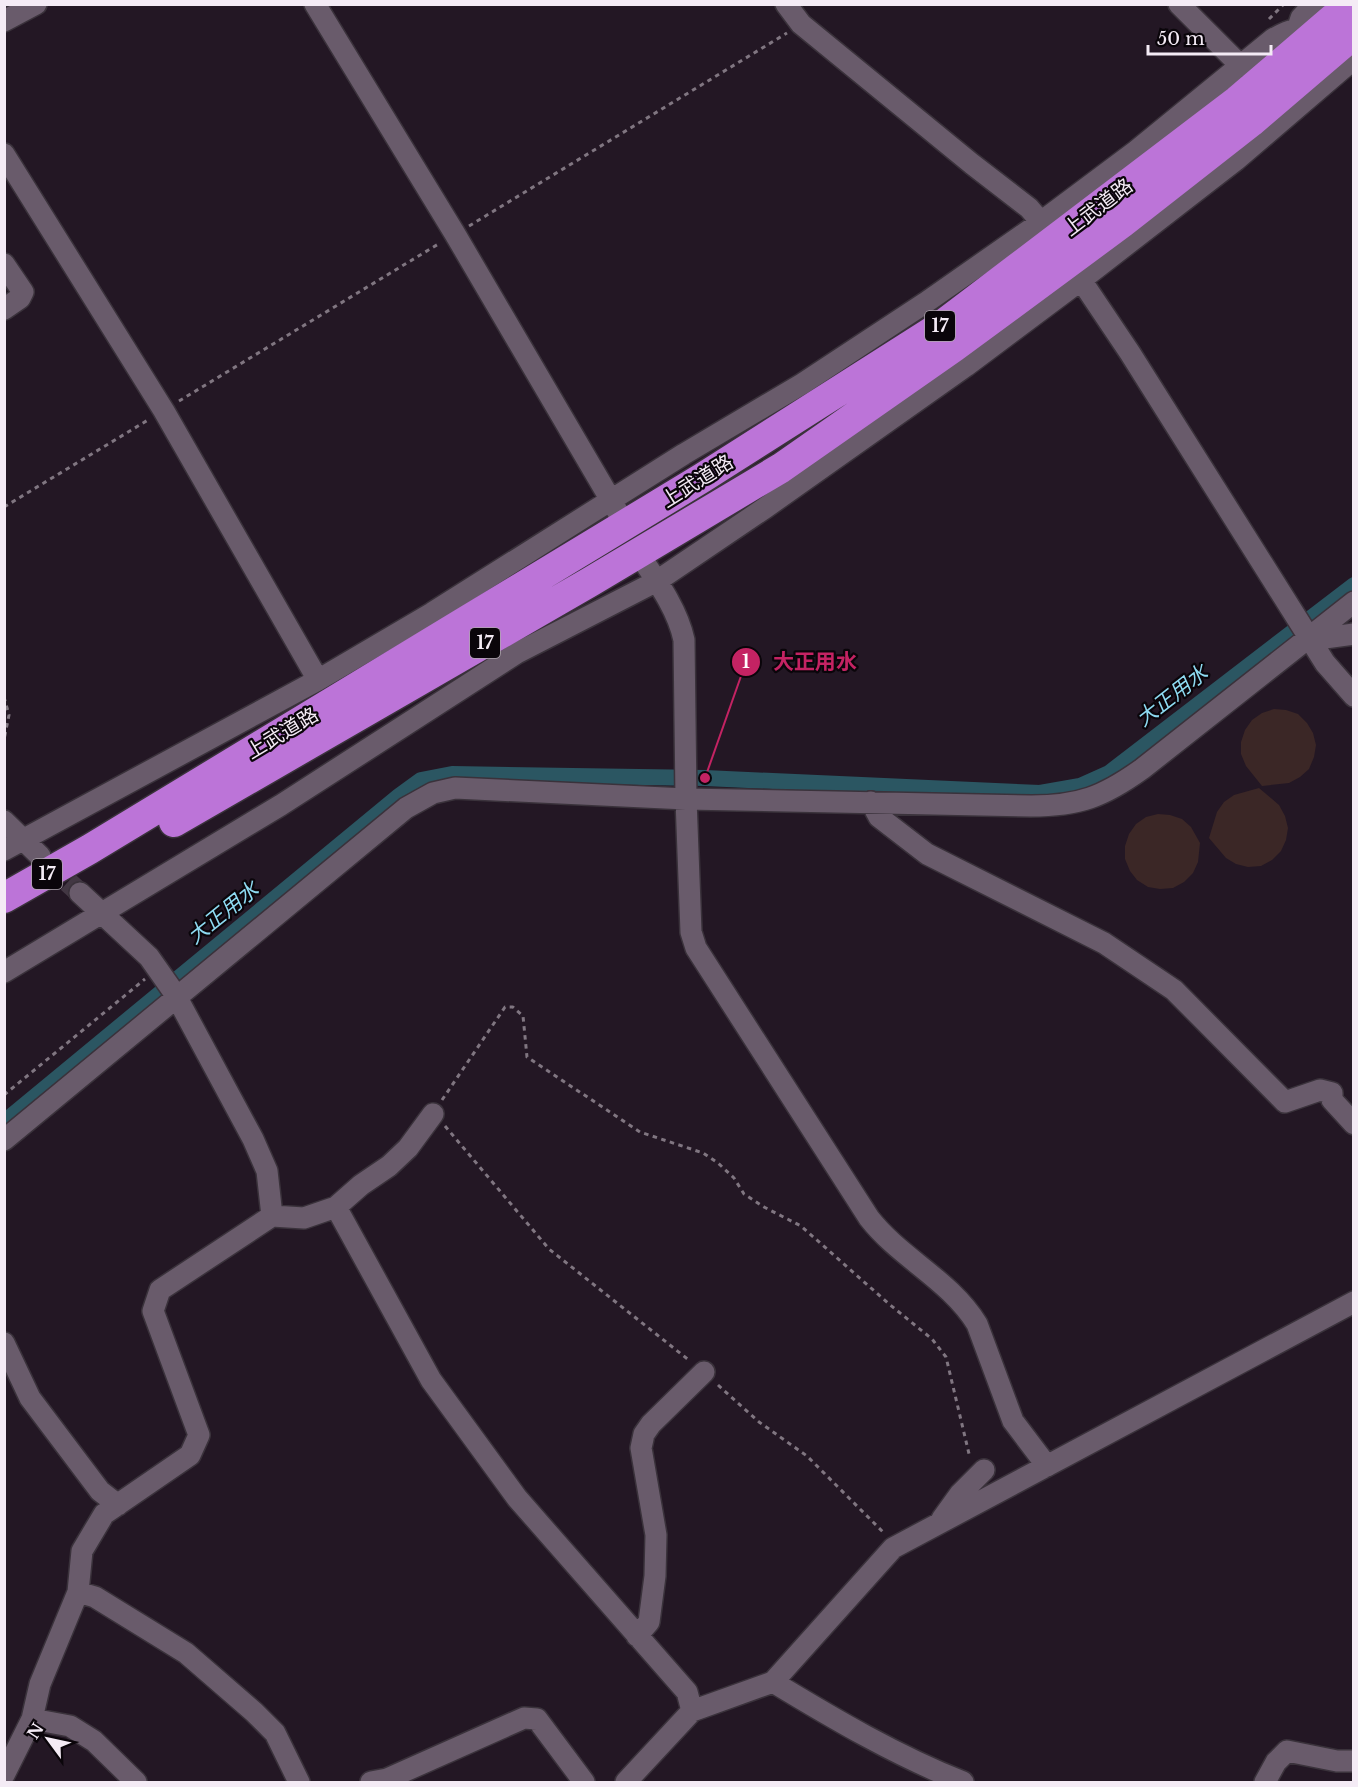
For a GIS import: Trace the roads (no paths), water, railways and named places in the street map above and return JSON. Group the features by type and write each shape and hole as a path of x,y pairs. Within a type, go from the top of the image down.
{"highway":[{"name":"上武道路","path":"4,898 90,849 702,478 940,326 1238,101 1305,33 1350,4"},
{"name":"上武道路","path":"4,920 590,582 781,468 954,347 1122,223 1352,42"}],"street":[{"path":"4,21 36,4"},
{"path":"315,4 455,234 616,508"},
{"path":"786,4 801,24 1029,208 1041,222"},
{"path":"1179,4 1241,66"},
{"path":"14,846 318,680 616,508 684,454 811,378 925,303 1041,222 1136,150 1274,39 1284,33 1305,33 1301,18 1314,4"},
{"path":"4,972 281,805 517,653 657,581 765,508 966,366 1236,160 1348,64 1352,42"},
{"path":"4,154 164,411 318,680"},
{"path":"4,264 23,292 20,298 4,309"},
{"path":"1081,280 1130,353 1325,663 1353,696"},
{"path":"642,559 681,625 684,640 691,932 696,948 869,1218 886,1237 958,1298 968,1311 976,1324 1013,1421 1047,1466"},
{"path":"4,1140 406,808 434,793 455,788 1031,806 1057,806 1087,801 1117,788 1353,602"},
{"path":"1309,637 1353,634"},
{"path":"871,802 879,818 927,854 1104,943 1174,990 1285,1102 1320,1090 1332,1093 1332,1100 1353,1124"},
{"path":"4,821 14,846 40,856"},
{"path":"80,892 149,957 177,996 237,1107 267,1172 272,1216"},
{"path":"4,1775 32,1719 40,1684 78,1592 82,1551 105,1514 190,1455 199,1435 153,1311 160,1290 272,1216 304,1218 336,1208 408,1148 433,1114"},
{"path":"336,1208 431,1380 517,1498 687,1692 692,1711"},
{"path":"626,1782 692,1711 773,1682 893,1548 1353,1302"},
{"path":"4,1343 30,1398 100,1491 118,1505"},
{"path":"637,1636 649,1622 655,1576 656,1535 641,1448 644,1434 651,1424 704,1372"},
{"path":"938,1524 960,1494 980,1475"},
{"path":"78,1592 95,1597 186,1653 275,1733 299,1782"},
{"path":"773,1682 844,1724 937,1772 963,1782"},
{"path":"371,1782 387,1779 524,1718 537,1719 584,1782"},
{"path":"32,1719 70,1726 94,1741 136,1782"},
{"path":"1265,1782 1276,1762 1287,1751 1336,1761 1353,1761"}],"waterway":[{"name":"大正用水","path":"4,1122 421,780 452,774 705,778 1040,793 1080,786 1109,773 1354,585"}],"tunnel":[{"path":"45,861 80,893"}],"place":[{"name":"大正用水","path":"705,778"}]}
